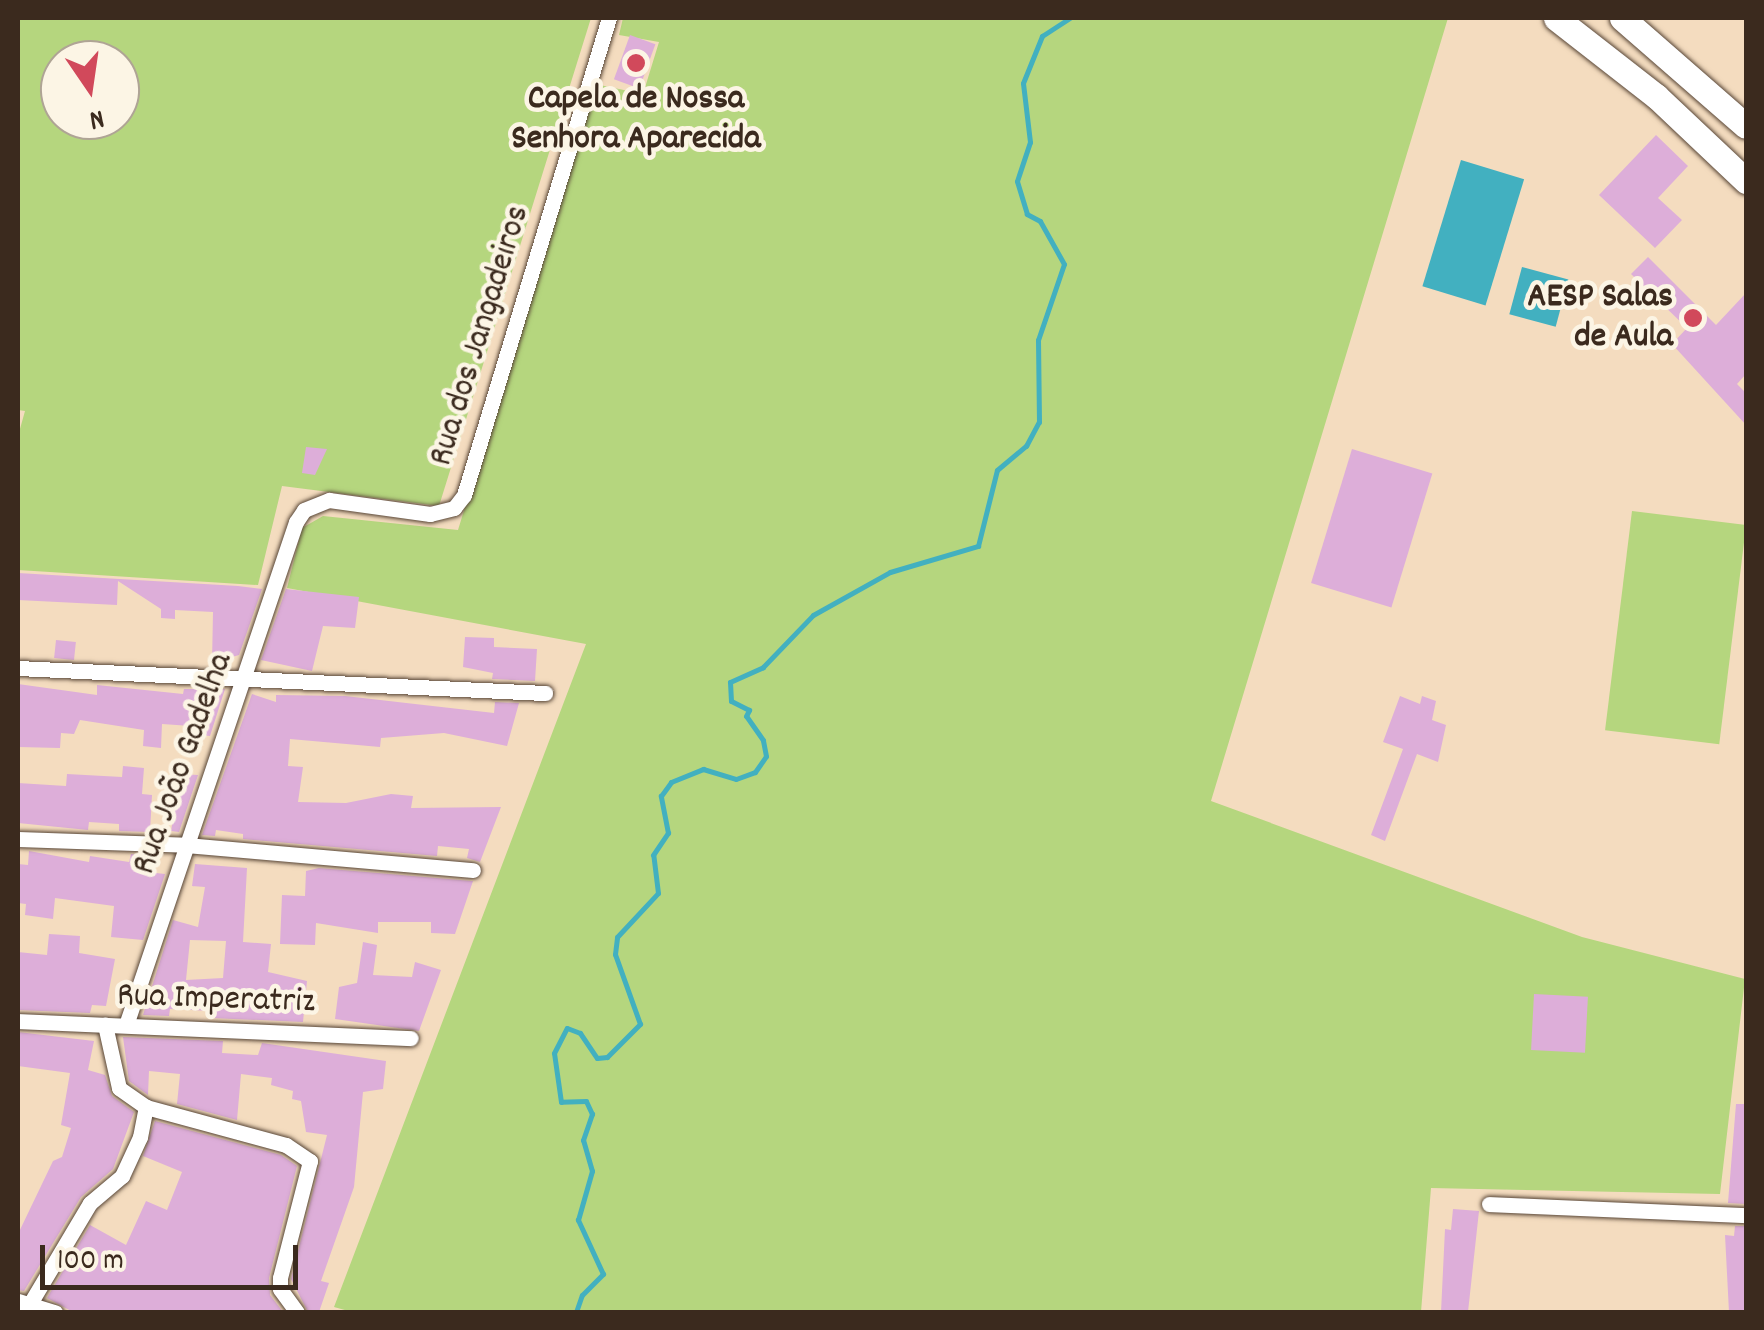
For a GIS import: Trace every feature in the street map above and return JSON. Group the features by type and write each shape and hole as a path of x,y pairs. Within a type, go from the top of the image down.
{"main road":[{"path":"1556,18 1656,96 1746,181"},
{"path":"1622,18 1746,126"}],"street":[{"name":"Rua dos Jangadeiros","path":"296,522 304,510 329,500 430,514 454,508 464,495 609,18"},
{"name":"Rua João Gadelha","path":"126,1025 247,677 296,522"},
{"path":"18,668 545,693"},
{"path":"18,839 186,845 473,870"},
{"name":"Rua Imperatriz","path":"18,1022 412,1038"},
{"path":"105,1026 118,1088 146,1107 286,1145 310,1160 280,1278 280,1290 297,1312"},
{"path":"55,1312 24,1306 90,1203 122,1176 146,1107"},
{"path":"1488,1204 1746,1215"}],"green space":[{"path":"18,18 591,18 439,506 282,486 258,585 18,570 18,436 25,411 18,410"},
{"path":"623,18 1448,18 1211,801 1582,937 1745,979 1720,1194 1431,1188 1421,1312 352,1312 334,1307 586,644 287,588 302,528 323,516 458,530 595,84 643,94 659,42 619,35"},
{"path":"1632,511 1746,525 1719,744 1605,730"}],"water":[{"path":"1461,160 1524,179 1486,306 1422,286"},
{"path":"1522,267 1568,279 1556,327 1509,314"}],"building":[{"path":"630,35 655,44 639,88 614,79"},
{"path":"1656,135 1688,166 1658,198 1682,220 1655,248 1599,195"},
{"name":"AESP Salas de Aula","path":"1648,257 1716,325 1746,293 1746,374 1737,384 1746,393 1746,425 1672,344 1687,328 1631,274"},
{"path":"306,447 327,449 315,475 302,473"},
{"path":"1352,449 1432,474 1391,607 1311,583"},
{"path":"18,573 262,589 239,655 212,663 213,612 175,610 175,619 161,618 161,609 118,581 117,605 18,600"},
{"path":"286,589 359,597 355,628 323,626 312,671 261,660"},
{"path":"465,637 494,638 494,647 537,649 535,681 492,679 493,673 463,667"},
{"path":"56,640 76,642 74,660 54,658"},
{"path":"18,684 97,695 97,685 183,694 184,689 225,689 210,736 190,734 191,726 162,724 161,748 143,746 144,730 80,720 74,734 61,733 60,748 19,747"},
{"path":"252,694 276,702 276,695 345,696 494,713 495,702 519,703 507,746 444,733 381,738 380,747 290,739 288,766 303,767 298,802 346,803 391,794 413,796 411,808 501,807 480,862 467,858 469,849 438,846 437,856 243,839 243,834 216,830 215,836 202,835"},
{"path":"1400,696 1420,704 1422,696 1436,701 1432,720 1446,725 1438,762 1417,754 1385,841 1371,835 1403,749 1383,742"},
{"path":"123,766 144,768 142,794 152,795 150,832 119,831 119,824 89,822 88,830 18,823 18,783 66,786 67,774 122,777"},
{"path":"181,774 198,775 179,832 171,831"},
{"path":"29,851 89,862 90,856 129,862 131,854 148,855 147,872 165,874 143,940 111,937 114,906 55,898 53,919 25,915 26,904 18,903 18,864 28,865"},
{"path":"195,864 247,868 243,942 271,944 268,972 307,981 303,1022 211,1018 212,1011 170,1009 169,1016 143,1015 173,920 198,927 205,887 192,886","holes":["190,940 226,941 223,978 186,980"]},
{"path":"319,868 473,881 455,934 431,933 431,922 378,922 378,933 316,923 315,945 280,944 282,895 305,896 306,871"},
{"path":"49,934 80,936 79,953 115,959 106,1006 92,1005 90,1013 18,1010 18,952 47,955"},
{"path":"363,942 377,945 373,975 412,977 415,962 441,970 419,1031 335,1019 339,987 357,983"},
{"path":"1534,994 1588,997 1585,1053 1531,1050"},
{"path":"18,1032 94,1041 88,1070 105,1075 112,1096 134,1112 113,1169 81,1197 24,1291 18,1290 18,1234 53,1161 62,1157 71,1128 61,1125 70,1073 18,1066"},
{"path":"123,1037 223,1041 222,1053 258,1055 262,1043 386,1061 383,1089 363,1092 354,1187 321,1281 329,1283 319,1312 308,1312 291,1279 327,1135 306,1132 301,1101 292,1099 293,1091 271,1085 272,1078 241,1074 237,1120 177,1104 180,1074 149,1071 148,1095 129,1081"},
{"path":"1736,1104 1746,1104 1745,1204 1728,1203"},
{"path":"155,1121 281,1155 297,1166 269,1278 270,1295 283,1312 73,1312 47,1298 90,1225 126,1245 146,1201 167,1210 182,1172 143,1156"},
{"path":"1453,1209 1479,1211 1468,1312 1441,1312 1445,1229 1451,1230"},
{"path":"1735,1226 1746,1226 1745,1312 1729,1312 1725,1235 1734,1236"}],"waterway":[{"path":"576,1312 582,1295 603,1274 578,1220 592,1171 583,1140 592,1114 586,1101 561,1102 554,1053 567,1028 580,1033 597,1058 607,1057 640,1024 615,954 617,937 658,893 653,855 668,833 661,796 671,782 703,769 736,779 755,772 766,756 763,740 746,716 749,710 731,701 730,682 763,667 813,615 890,572 978,546 997,470 1026,446 1039,422 1038,340 1064,264 1040,221 1027,214 1017,181 1030,142 1023,83 1042,36 1070,18"}],"place":[{"name":"Capela de Nossa Senhora Aparecida","path":"636,63"},
{"name":"AESP Salas de Aula","path":"1693,318"}]}
